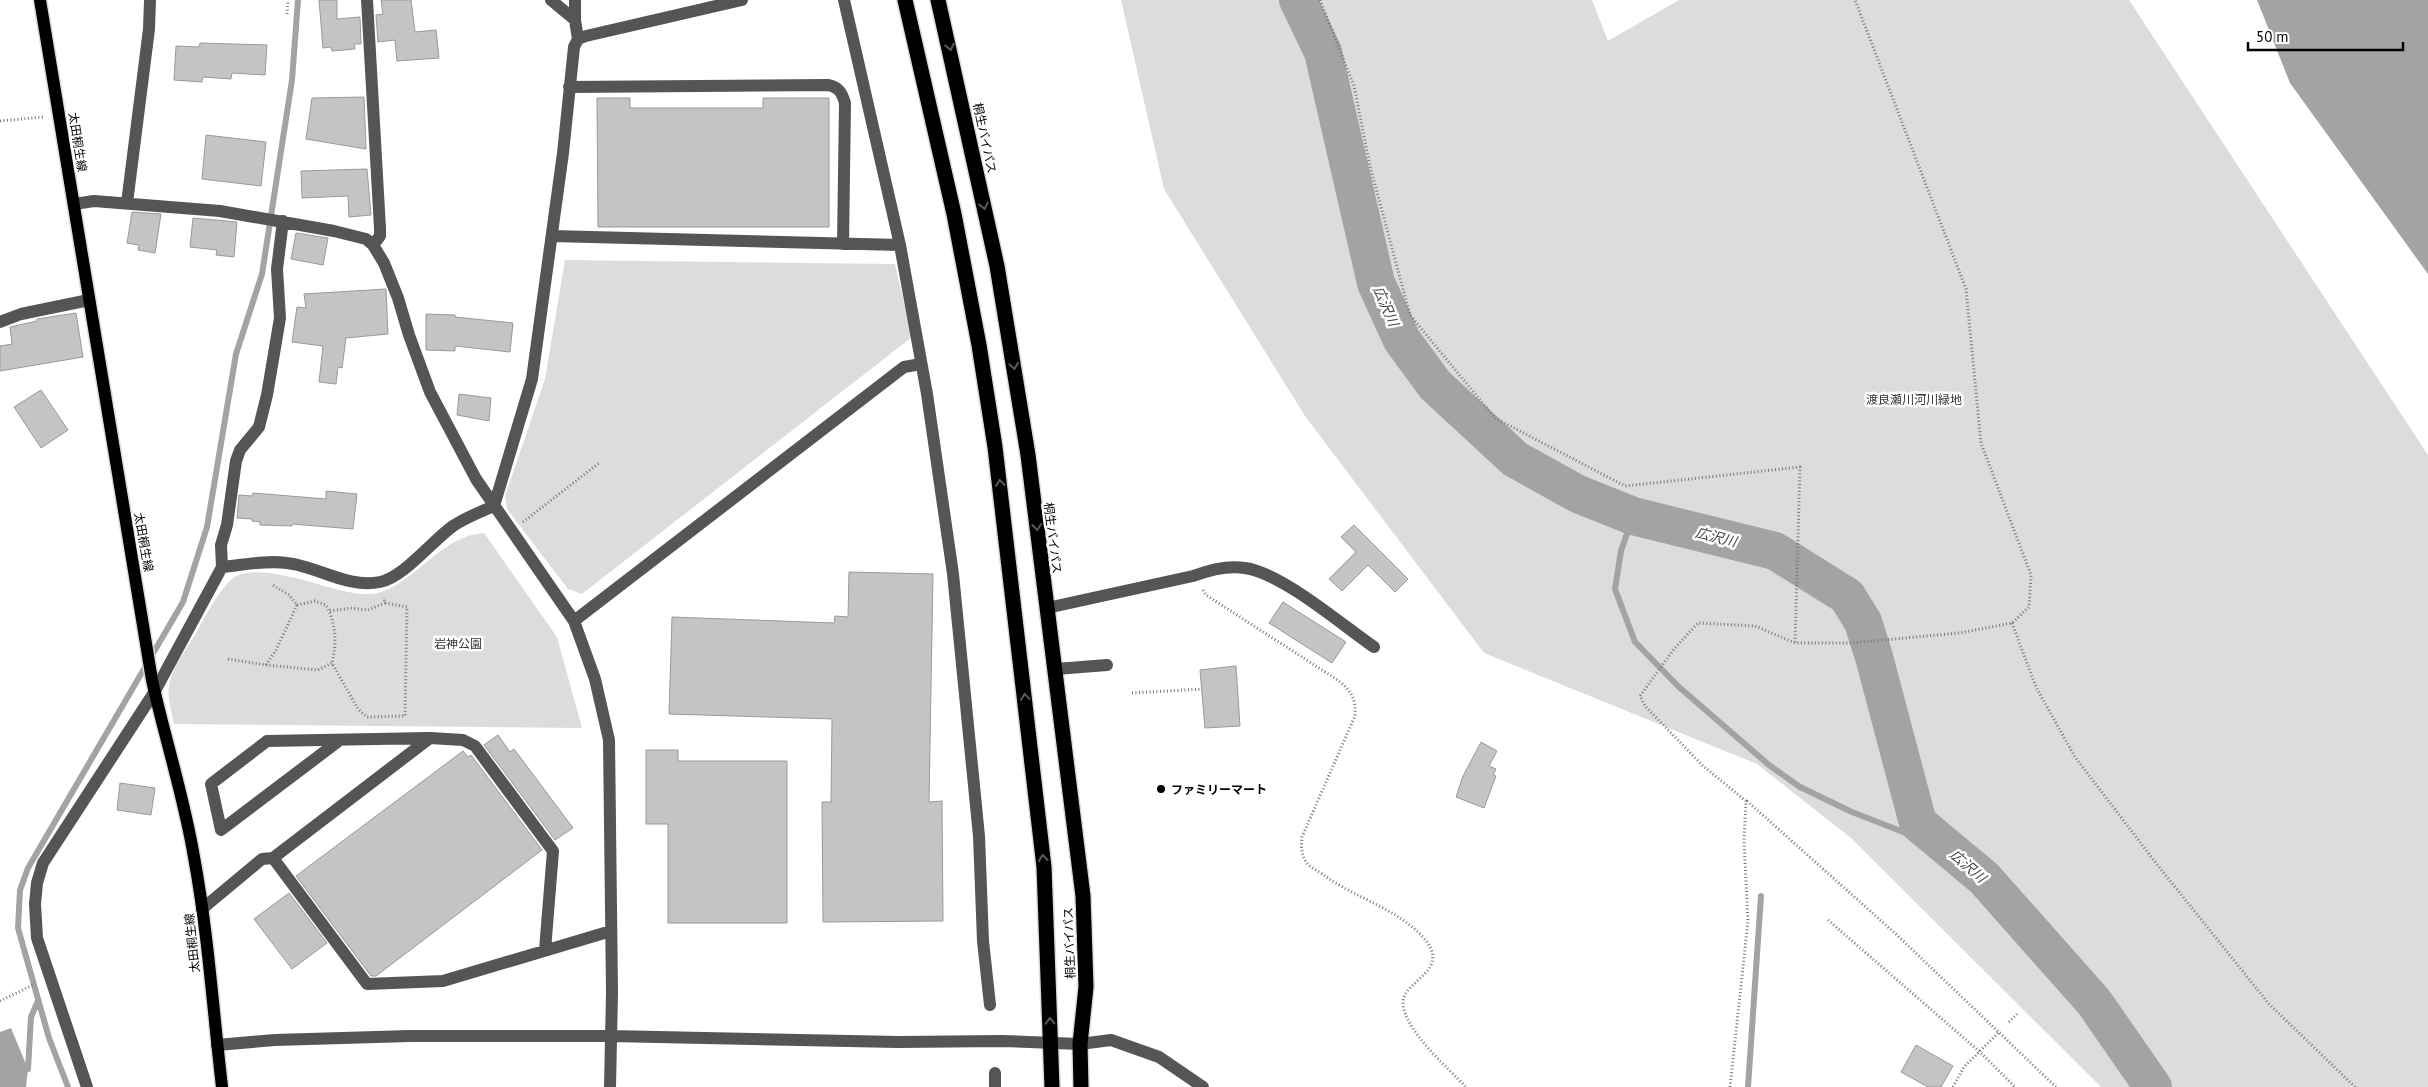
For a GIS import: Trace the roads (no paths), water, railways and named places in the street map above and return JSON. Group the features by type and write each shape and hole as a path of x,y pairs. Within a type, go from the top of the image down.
{"highway":[{"name":"桐生バイパス","path":"905,0 954,214 979,345 995,447 1044,867 1052,1087"},
{"name":"桐生バイパス","path":"938,0 997,266 1028,455 1083,896 1086,987 1080,1044 1081,1087"}],"main road":[{"name":"太田桐生線","path":"40,0 153,685 181,791 202,909 222,1087"}],"street":[{"path":"127,203 149,29 150,0"},
{"path":"367,0 380,228 380,236 373,245"},
{"path":"550,0 575,20"},
{"path":"222,567 273,562 288,563 365,583 381,582 409,565 452,526 494,506 532,379 563,153 568,87 574,47 578,39 575,20 575,0"},
{"path":"578,39 742,0"},
{"path":"844,0 900,245 921,364 953,574 979,836 983,941 990,1005"},
{"path":"568,87 828,84 836,86 842,94 844,103 843,244"},
{"path":"74,204 94,201 127,203 220,210 261,217 356,236 373,245 384,263 430,392 476,479 574,621 595,679 609,740 610,1087"},
{"path":"87,1087 37,938 35,904 37,883 43,863 153,685 222,567 222,545 227,525 236,461 240,450 259,427 267,395 280,318 277,269 280,221"},
{"path":"552,236 900,245"},
{"path":"0,322 22,314 89,300"},
{"path":"574,621 904,367 921,364"},
{"path":"1047,608 1193,576 1210,569 1244,568 1269,575 1287,585 1374,647"},
{"path":"1056,669 1107,665"},
{"path":"340,740 221,830 211,784 267,741 430,738 463,740 475,746 553,851 544,950"},
{"path":"202,909 262,859 273,858 430,738"},
{"path":"273,858 367,984 443,980 611,931"},
{"path":"217,1045 304,1039 610,1036 1080,1044 1111,1040 1159,1057 1203,1087"},
{"path":"995,1073 995,1087"}],"waterway":[{"path":"68,1087 49,1038 18,928 20,890 28,868 183,602 207,527 236,354 262,274 292,80 298,0"},
{"name":"広沢川","path":"1298,0 1323,52 1376,283 1402,340 1435,385 1515,459 1578,494 1633,516 1775,551 1847,596 1863,622 1874,657 1918,823 1984,878 2094,1002 2153,1087"},
{"path":"1633,516 1621,551 1615,589 1635,642 1679,687 1769,765 1800,787 1852,812 1947,849"},
{"path":"1748,1087 1761,896"},
{"path":"21,1069 28,1069 31,1017 38,1001"}],"place":[{"name":"ファミリーマート","path":"1161,789"}],"park label":[{"name":"渡良瀬川河川緑地","path":"1914,399"},
{"name":"岩神公園","path":"458,643"}]}
